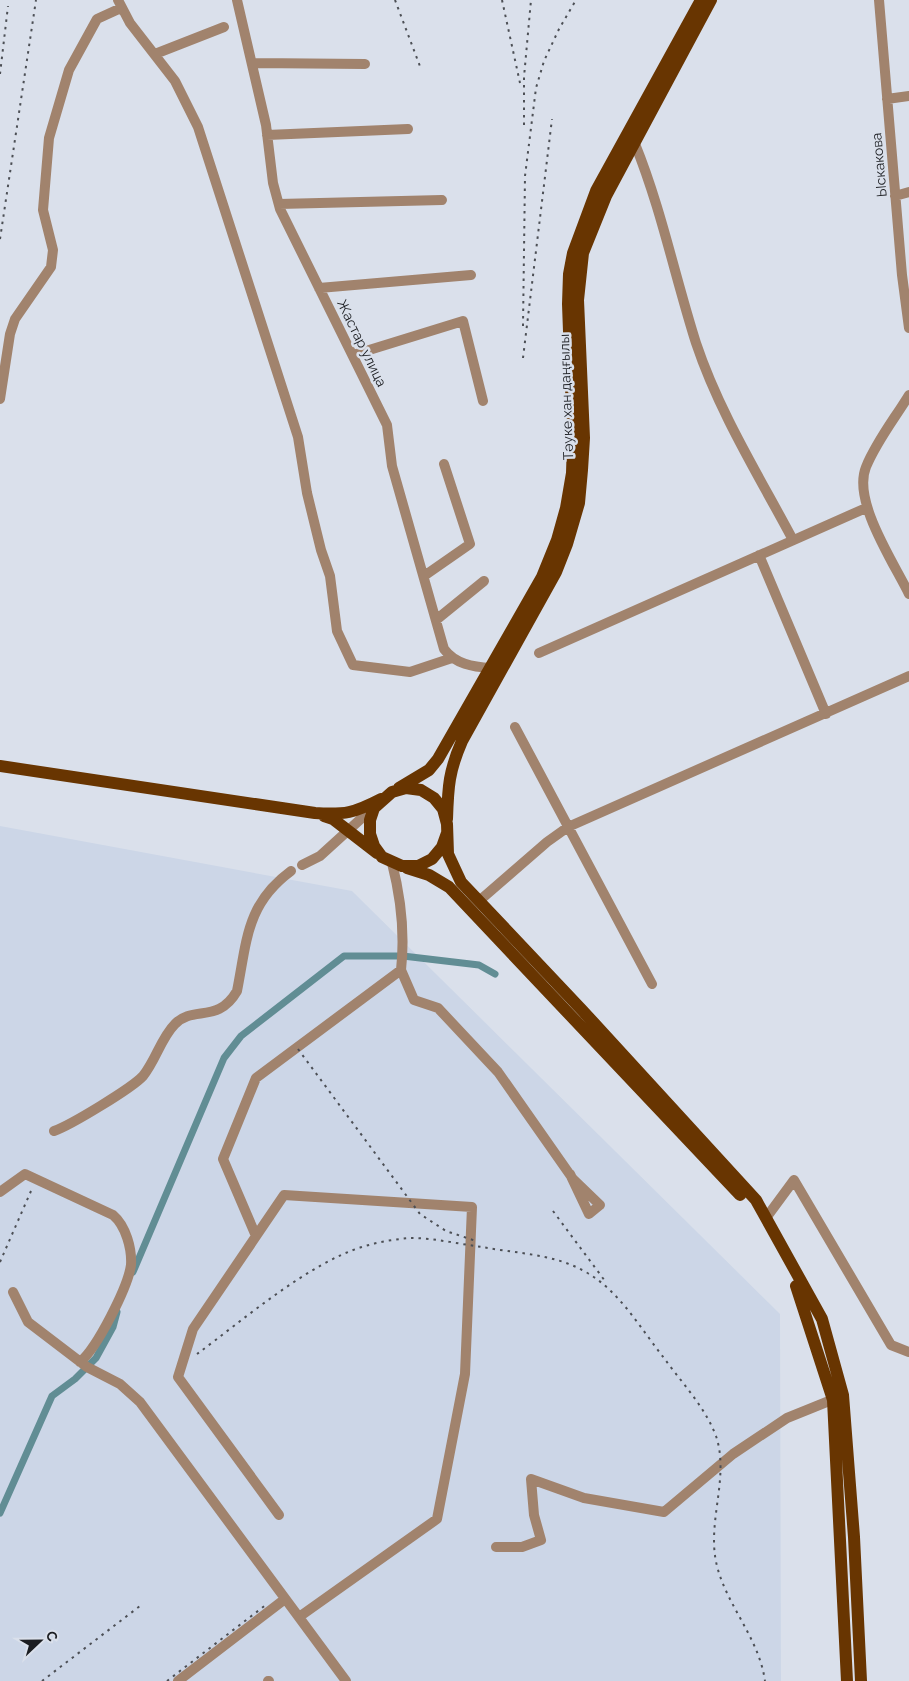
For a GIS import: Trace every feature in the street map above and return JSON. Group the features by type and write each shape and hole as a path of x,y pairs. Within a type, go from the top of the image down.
{"main road":[{"name":"Тәуке хан даңғылы","path":"315,813 337,814 355,812 384,798 429,770 457,738 556,572 567,544 579,503 584,438 578,310 580,272 584,254 601,194 635,144 701,0"},
{"name":"Тәуке хан даңғылы","path":"447,828 448,780 457,738 491,668 542,577 557,540 566,508 572,473 573,442 568,304 569,274 573,253 601,194 711,0"},
{"path":"0,766 315,813 333,819 392,862 430,875 449,887 758,1213 800,1294 838,1398 848,1681"},
{"path":"447,828 442,847 432,859 418,866 392,862 374,846 370,834 370,820 384,798 406,788 421,790 434,798 443,809 447,828 448,854 453,869 461,882 756,1200 822,1319 838,1398 854,1537 861,1681"}],"street":[{"name":"Жастар улица","path":"238,0 267,135 273,183 279,204 387,425 392,466 444,648 452,658"},
{"name":"Ыскакова","path":"879,0 886,99 895,196 906,276 909,328"},
{"path":"0,399 10,334 15,319 51,267 54,250 43,210 49,138 69,70 97,19 119,4 130,23 175,81 198,127 298,438 307,493 321,550 330,576 337,632 353,665 410,672 452,658 479,667 491,668"},
{"path":"155,54 224,27"},
{"path":"252,63 365,64"},
{"path":"886,99 909,96"},
{"path":"267,135 408,129"},
{"path":"635,144 646,172 697,344 714,388 793,540"},
{"path":"895,196 909,192"},
{"path":"279,204 442,200"},
{"path":"320,288 471,275"},
{"path":"353,355 463,321 483,402"},
{"path":"909,395 866,468 864,487 866,508 909,594"},
{"path":"424,576 470,544 444,464"},
{"path":"539,653 866,508"},
{"path":"759,555 826,714"},
{"path":"436,620 484,581"},
{"path":"479,901 568,826 909,676"},
{"path":"515,727 652,984"},
{"path":"302,865 320,856 349,832 366,811 384,798"},
{"path":"392,862 400,894 401,970 414,1000 438,1008 498,1072 570,1174"},
{"path":"54,1131 68,1126 139,1080 176,1022 194,1015 223,1009 232,1000 237,991 251,922 260,902 268,890 291,871"},
{"path":"256,1236 223,1159 256,1078 401,970"},
{"path":"0,1192 25,1174 113,1215 122,1226 128,1245 130,1268 112,1314 88,1356 80,1362"},
{"path":"766,1218 794,1180 891,1345 909,1352"},
{"path":"280,1515 178,1377 192,1329 284,1195 472,1207 465,1374 437,1519 299,1617"},
{"path":"13,1292 28,1322 80,1362 120,1384 140,1402 299,1617 340,1679"},
{"path":"496,1547 522,1547 542,1540 534,1515 532,1479 584,1498 664,1512 733,1454 779,1423 838,1398"},
{"path":"178,1681 285,1598"}],"shaded area":[{"path":"0,826 352,891 780,1314 781,1681 0,1681"}],"waterway":[{"path":"133,1272 224,1058 241,1036 344,956 403,956 479,965 495,974"},
{"path":"0,1513 52,1396 75,1379 96,1358 113,1327 117,1312"}],"railway":[{"path":"0,239 36,0"},
{"path":"395,0 421,69"},
{"path":"502,0 520,83"},
{"path":"524,125 524,77 531,0"},
{"path":"523,326 525,176 536,88 544,61 559,29 576,0"},
{"path":"0,74 8,6"},
{"path":"523,358 552,119"},
{"path":"298,1049 420,1214 446,1231 476,1241"},
{"path":"0,1262 31,1191"},
{"path":"553,1211 605,1281"},
{"path":"197,1354 255,1309 320,1266 342,1255 380,1242 411,1238 438,1240 546,1257 559,1260 582,1270 607,1287 628,1310 693,1395 706,1415 716,1436 721,1468 714,1533 714,1550 717,1566 728,1595 750,1636 762,1665 765,1681"},
{"path":"167,1681 267,1604"},
{"path":"42,1681 140,1606"}]}
